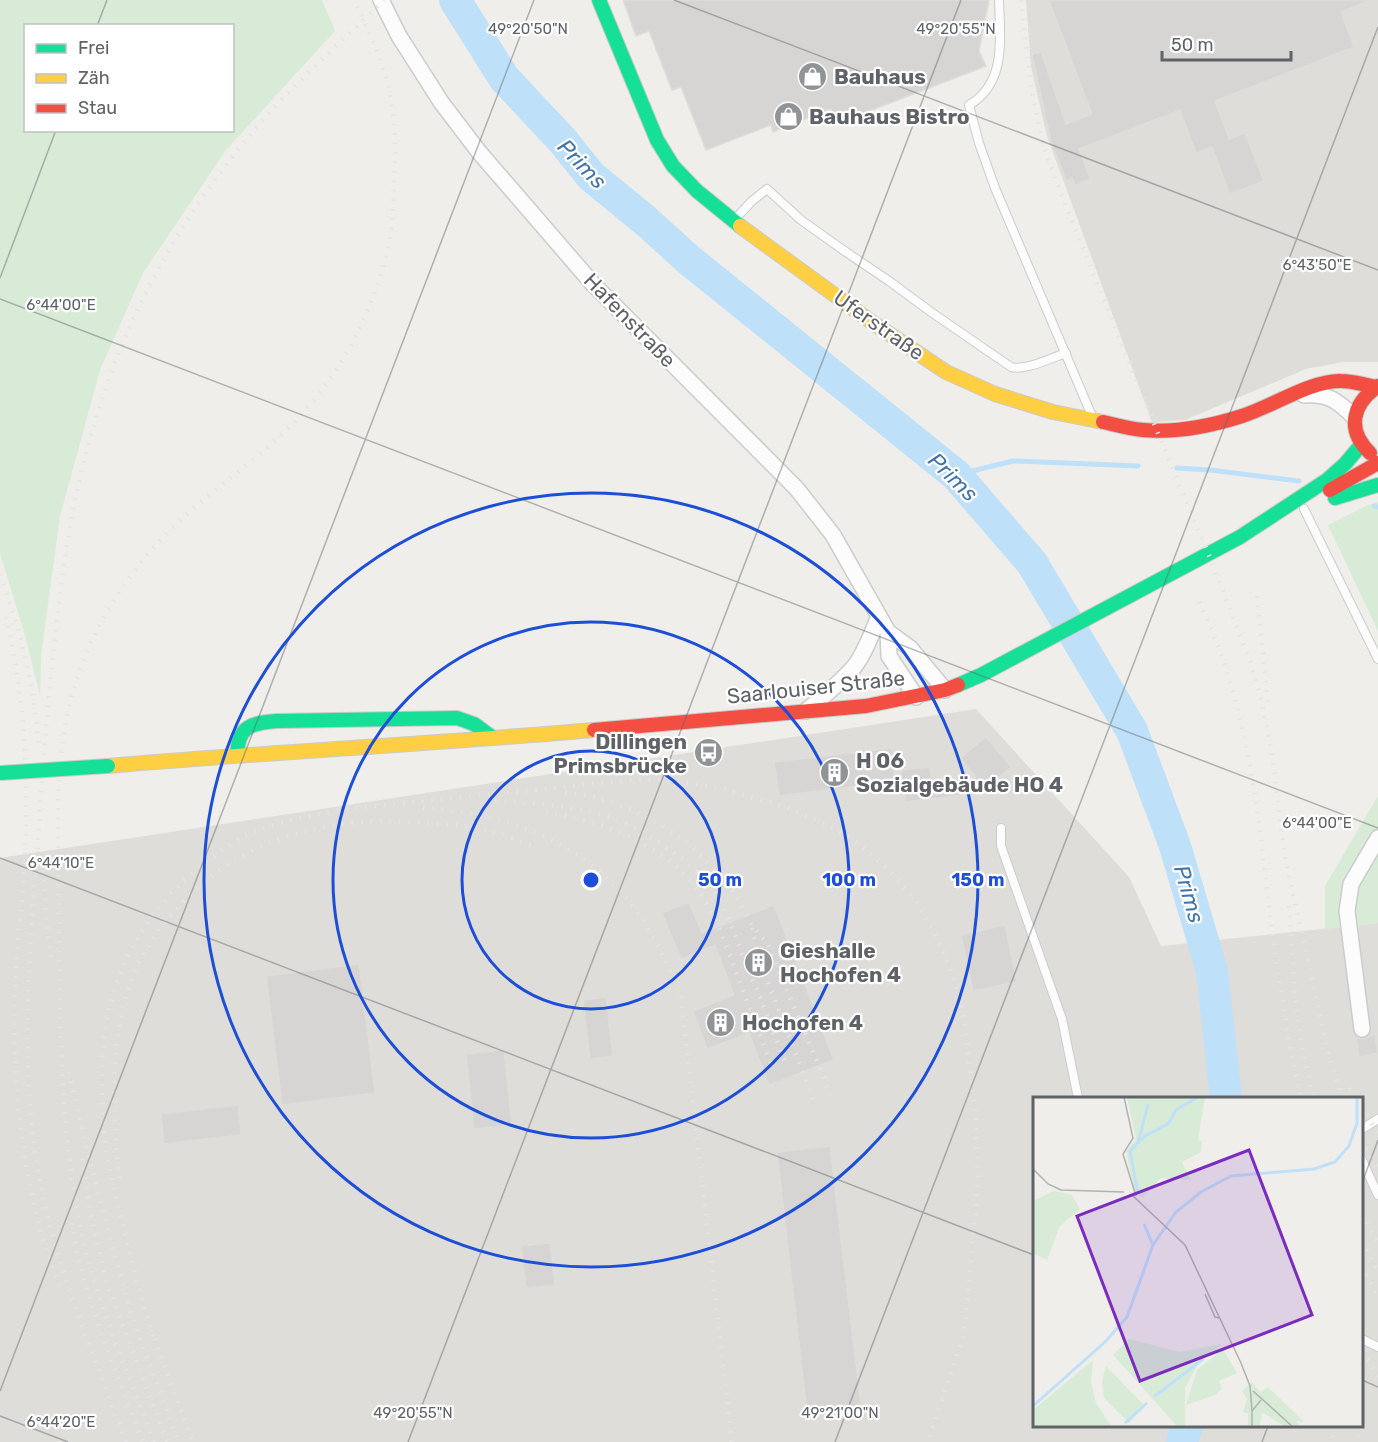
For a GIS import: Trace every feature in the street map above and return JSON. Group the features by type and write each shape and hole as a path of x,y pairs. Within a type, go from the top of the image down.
{"main road":[{"name":"Uferstraße","path":"599,0 657,140 674,166 697,191 733,221 873,323 946,372 995,394 1053,412 1141,430 1163,431 1192,428 1243,416 1329,382 1341,381 1377,387"},
{"path":"1377,387 1364,396 1356,409 1354,426 1361,445 1367,452 1378,458"},
{"name":"Saarlouiser Straße","path":"1246,534 1333,476 1351,459 1361,445"},
{"name":"Saarlouiser Straße","path":"1275,521 1378,463"},
{"name":"Saarlouiser Straße","path":"0,773 495,738 866,706 916,697 945,690 981,675 1246,534 1304,509 1378,485"},
{"path":"237,755 238,739 250,724 277,721 457,718 474,724 495,738"}],"street":[{"name":"Hafenstraße","path":"381,0 399,36 441,102 479,152 593,284 797,489 833,535 888,632 910,648 945,690"},
{"name":"Uferstraße","path":"1292,396 1317,394 1331,398 1342,404 1354,417"},
{"path":"806,711 829,692 855,665 879,616"},
{"name":"Hafenstraße","path":"888,632 889,657 916,697"},
{"path":"1362,1029 1347,911 1351,884 1378,838"}],"lane":[{"path":"999,0 1000,40 995,77 985,92 969,105 979,143 995,188 1094,420"},
{"path":"733,221 767,189 801,220 1011,367 1022,368 1066,353"},
{"path":"1304,509 1378,659"},
{"path":"1001,828 1001,846 1062,1019 1078,1097"},
{"path":"1363,1128 1378,1119"},
{"path":"1363,1162 1378,1195"},
{"path":"1363,1340 1378,1347"}],"shaded area":[{"path":"1026,0 1378,0 1378,362 1343,362 1306,369 1185,420 1152,422 1047,136 1031,67"},
{"path":"976,709 1129,877 1161,946 1378,923 1378,1442 0,1442 0,858"}],"green space":[{"path":"0,0 322,0 335,31 226,150 143,273 100,370 60,516 41,656 40,696 26,639 0,553"},
{"path":"1378,502 1378,631 1328,525"},
{"path":"1378,796 1378,923 1325,929 1325,886"}],"building":[{"name":"Bauhaus","path":"623,0 989,0 979,51 986,66 838,123 830,109 773,132 771,125 706,150 681,87 672,90 649,31 636,36"},
{"path":"1049,0 1368,1 1341,12 1354,47 1215,101 1229,139 1245,133 1264,181 1230,194 1212,147 1196,153 1180,110 1079,149 1090,179 1075,185 1072,178 1066,180 1051,142 1032,54 1041,52 1066,124 1092,114"},
{"path":"986,737 1011,767 979,793 905,802 901,770 930,767 932,782 976,777 960,758"},
{"name":"H 06 Sozialgebäude HO 4","path":"892,748 895,781 779,796 774,762"},
{"name":"Gieshalle Hochofen 4","path":"689,902 702,933 774,905 834,1060 769,1085 749,1033 707,1049 693,1011 734,995 715,945 681,959 662,913"},
{"path":"1005,925 1017,982 973,991 961,935"},
{"path":"359,964 375,1093 282,1105 266,976"},
{"path":"606,997 613,1056 590,1059 583,1000"},
{"path":"1375,1035 1378,1053 1359,1057 1356,1038 1364,1039"},
{"path":"504,1050 512,1125 474,1129 466,1054"},
{"path":"238,1105 241,1135 164,1144 161,1114"},
{"path":"830,1146 861,1406 807,1413 777,1152"},
{"path":"550,1243 555,1285 526,1288 521,1246"}],"waterway":[{"name":"Prims","path":"455,0 504,78 563,141 591,176 689,260 956,475 1032,563 1132,731 1175,846 1212,971 1226,1097"},
{"path":"956,475 1013,461 1138,466"},
{"path":"1177,468 1299,481"},
{"path":"1374,506 1378,507"},
{"name":"Prims","path":"1182,1442 1187,1427"}],"railway":[{"path":"154,1442 95,1286 71,1174 63,1083 60,992 58,808 66,719 84,659 94,636 133,573 182,519 297,419 314,400 344,358 367,312 390,238 395,130 391,97 383,68 354,0"},
{"path":"126,1442 86,1337 52,1231 36,1159 28,1079 28,998 44,759 56,628 72,516 81,472 102,399 130,326 176,237 211,186 276,105 384,0"},
{"path":"1021,0 1030,78 1045,150 1209,555 1250,661 1260,695 1272,753 1287,867 1331,1063 1343,1097"},
{"path":"0,575 15,617 26,659 39,747"},
{"path":"1257,596 1268,702"},
{"path":"1199,602 1217,643 1242,727 1258,814 1276,962 1291,1054 1301,1097"},
{"path":"6,617 21,704 26,793 24,869 15,989 18,1105 29,1182 49,1257 62,1293"},
{"path":"153,1336 109,1167 102,1076 109,1010 118,979 132,949 150,920 173,892 201,866 235,842 269,827 305,817 355,808 642,779 678,781 723,789 785,807 852,839 876,858 916,901 938,939 956,983 964,1019 976,1120 978,1180 966,1319 962,1341 928,1442"},
{"path":"565,793 588,795 609,801 658,823 693,847 731,887 750,922 768,945 831,1095"},
{"path":"495,801 570,808 613,819 656,840 693,868 714,891 723,907 786,1064"},
{"path":"423,808 455,811 517,826 546,837 574,853 599,871 622,893 642,918 663,957 681,997 732,1442"},
{"path":"546,812 612,829 653,850 688,878 708,905 726,945 773,1069"},
{"path":"119,1178 114,1085 115,1061 117,1038 127,992 136,968 156,934 181,904 208,879 237,859 268,844 300,832 334,825 404,821 468,826 533,846"},
{"path":"43,861 46,915 52,962"},
{"path":"1289,906 1297,1011 1314,1097"},
{"path":"752,928 758,956 815,1104"},
{"path":"69,1072 84,1138 135,1326 179,1442"},
{"path":"1350,1088 1355,1097"},
{"path":"1363,1109 1378,1134"},
{"path":"1363,1142 1378,1170"},
{"path":"82,1159 92,1222 107,1283 167,1442"},
{"path":"1363,1216 1378,1243"},
{"path":"72,1223 92,1307 143,1442"},
{"path":"1363,1243 1378,1272"},
{"path":"1363,1268 1378,1298"},
{"path":"151,1330 193,1442"},
{"path":"1363,1344 1378,1378"},
{"path":"1332,1427 1334,1442"},
{"path":"1356,1427 1359,1442"}],"traffic: fast":[{"path":"599,0 657,140 673,166 697,191 740,226"},
{"path":"958,685 981,675 1240,537 1327,480 1361,445"},
{"path":"1335,498 1378,485"},
{"path":"237,755 243,732 253,725 277,721 457,718 474,724 493,738"},
{"path":"0,773 108,766"}],"traffic: slow":[{"path":"740,226 873,323 946,372 995,394 1053,412 1103,422"},
{"path":"108,766 594,730"}],"traffic: jam":[{"path":"1103,422 1143,430 1181,430 1242,416 1305,389 1330,382 1341,381 1377,387"},
{"path":"1370,453 1357,435 1355,418 1362,401 1378,386"},
{"path":"1330,490 1378,463"},
{"path":"594,730 866,706 945,690 958,685"}],"place":[{"name":"Bauhaus","path":"813,76"},
{"name":"Bauhaus Bistro","path":"788,116"},
{"name":"Dillingen Primsbrücke","path":"708,753"},
{"name":"H 06 Sozialgebäude HO 4","path":"835,772"},
{"name":"Gieshalle Hochofen 4","path":"759,962"},
{"name":"Hochofen 4","path":"721,1022"}]}
